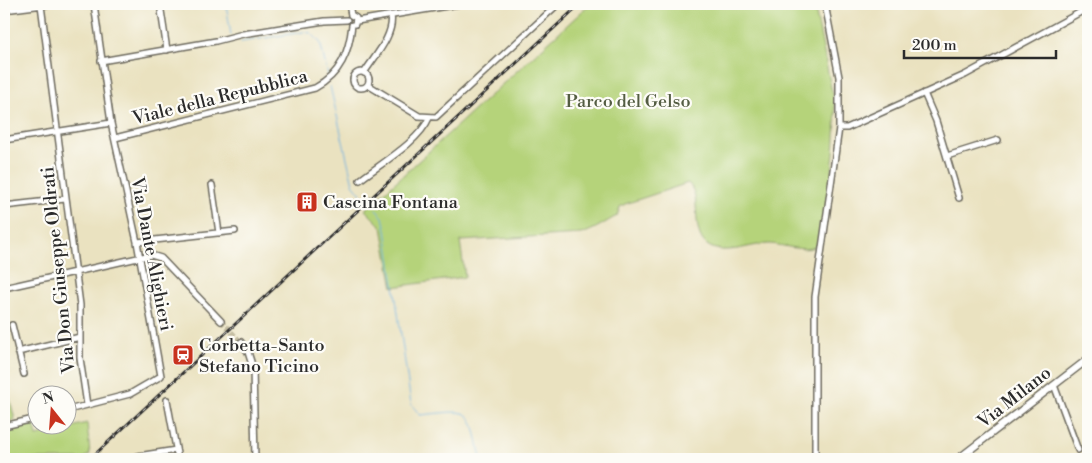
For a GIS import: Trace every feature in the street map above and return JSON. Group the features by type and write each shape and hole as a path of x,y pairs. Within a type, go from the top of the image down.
{"main road":[{"name":"Via Milano","path":"958,459 1088,359"}],"street":[{"path":"4,10 19,6 51,4"},
{"name":"Via Dante Alighieri","path":"87,405 130,394 161,376 138,242 111,123 94,4"},
{"path":"160,4 167,50"},
{"path":"349,4 349,17 355,23"},
{"path":"355,23 458,4"},
{"path":"368,85 419,116 436,117 558,4"},
{"path":"815,459 815,297 839,136 839,77 825,4"},
{"name":"Via Don Giuseppe Oldrati","path":"41,5 80,305 80,358 87,405"},
{"path":"839,128 847,128 965,75 1088,8"},
{"path":"101,61 229,39 243,34 324,20 356,16 355,23"},
{"path":"368,85 360,89 353,84 352,78 356,74 364,72 386,39 392,25 391,16"},
{"name":"Viale della Repubblica","path":"115,138 315,88 328,80 341,65 355,23"},
{"path":"364,72 369,78 368,85"},
{"path":"924,93 936,120 959,198"},
{"path":"360,180 405,145 426,126 429,118"},
{"path":"4,140 111,123"},
{"path":"946,156 998,140"},
{"path":"212,185 220,232"},
{"path":"4,206 66,199"},
{"path":"138,242 235,231"},
{"path":"4,288 151,255 162,258 222,322"},
{"path":"12,325 24,374"},
{"path":"18,352 80,338"},
{"path":"241,342 248,352 253,368 255,459"},
{"path":"1054,386 1078,450"},
{"path":"166,400 178,459"},
{"path":"78,407 87,405"},
{"path":"4,426 28,420"},
{"path":"138,456 176,447"}],"green space":[{"name":"Parco del Gelso","path":"590,4 814,4 834,102 835,120 835,142 830,188 818,245 808,249 774,244 728,250 710,247 703,241 699,232 693,190 688,183 625,204 620,207 617,216 581,234 460,241 465,277 393,287 382,227 365,210"},
{"path":"4,375 15,420 4,423"},
{"path":"87,423 90,454 83,459 4,459 4,431 28,425 28,436 78,436 78,425"}],"waterway":[{"path":"226,4 231,35"},
{"path":"241,42 303,32 311,33 320,42 328,75"},
{"path":"330,86 353,184 361,194"},
{"path":"376,210 383,217 386,230 411,404 420,415 451,412 460,412 467,415 474,429 481,459"}],"tunnel":[{"path":"221,321 241,342"}],"railway":[{"path":"90,459 580,4"}],"place":[{"name":"Cascina Fontana","path":"307,202"},
{"name":"Corbetta-Santo Stefano Ticino","path":"183,355"}]}
